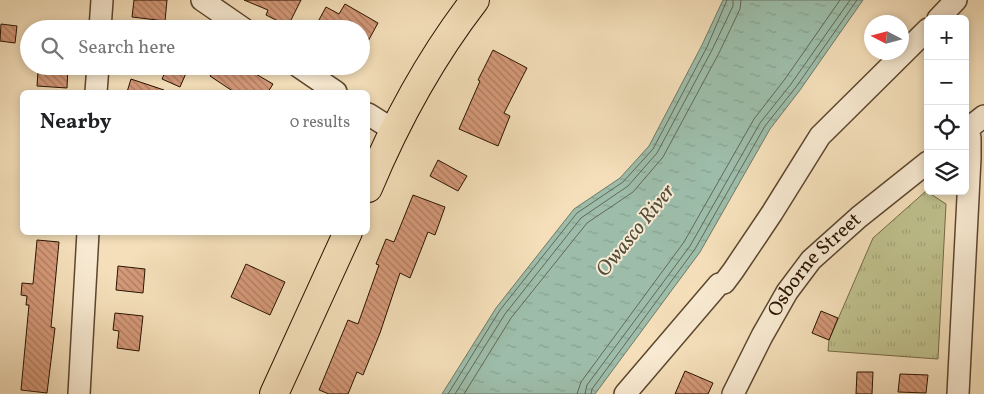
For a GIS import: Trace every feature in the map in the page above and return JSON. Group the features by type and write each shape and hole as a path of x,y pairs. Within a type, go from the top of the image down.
{"main road":[{"path":"370,184 422,79 440,48 475,0"},
{"path":"274,394 347,235"}],"street":[{"path":"101,20 102,0"},
{"path":"202,0 231,20"},
{"path":"942,15 956,0"},
{"path":"625,394 719,284 724,283 772,214 820,136 924,33"},
{"path":"96,90 97,75"},
{"path":"311,75 333,90"},
{"path":"370,115 395,131"},
{"path":"969,128 984,116"},
{"path":"958,394 970,158 969,136"},
{"name":"Osborne Street","path":"733,394 762,336 787,292 811,260 859,217 924,165"},
{"path":"79,394 88,235"}],"green space":[{"path":"924,193 924,195 932,195 946,204 938,359 828,351 829,340 873,238"}],"water":[{"name":"Owasco River","path":"723,0 863,0 800,90 770,129 700,252 595,394 442,394 496,308 574,209 620,178 649,146 702,45"}],"building":[{"path":"134,0 167,0 165,20 132,17"},
{"path":"244,0 301,0 291,20 276,20 266,15 268,10"},
{"path":"345,4 378,23 370,38 370,20 319,20 326,7 339,14"},
{"path":"1,24 17,26 15,43 0,41"},
{"path":"493,50 527,68 504,113 510,116 498,146 459,129 480,81 478,80"},
{"path":"38,75 68,75 67,88 37,86"},
{"path":"164,75 185,75 180,87 162,79"},
{"path":"258,75 273,84 269,90 231,90 210,76"},
{"path":"131,79 164,90 128,90"},
{"path":"438,160 467,176 458,191 430,176"},
{"path":"413,195 445,207 435,235 428,232 410,278 400,273 380,333 363,375 357,372 348,394 329,394 319,390 348,320 358,324 379,265 376,264 386,239 394,242"},
{"path":"37,240 59,242 51,327 55,328 47,393 21,390 29,305 26,305 27,296 21,295 22,283 33,284"},
{"path":"246,264 285,282 270,315 231,297"},
{"path":"118,266 145,269 143,293 116,290"},
{"path":"821,311 838,318 829,340 812,333"},
{"path":"115,313 143,316 139,351 117,348 119,331 113,330"},
{"path":"685,371 713,383 708,394 675,394"},
{"path":"857,372 873,372 872,394 856,394"},
{"path":"900,374 928,375 926,393 898,392"}]}
